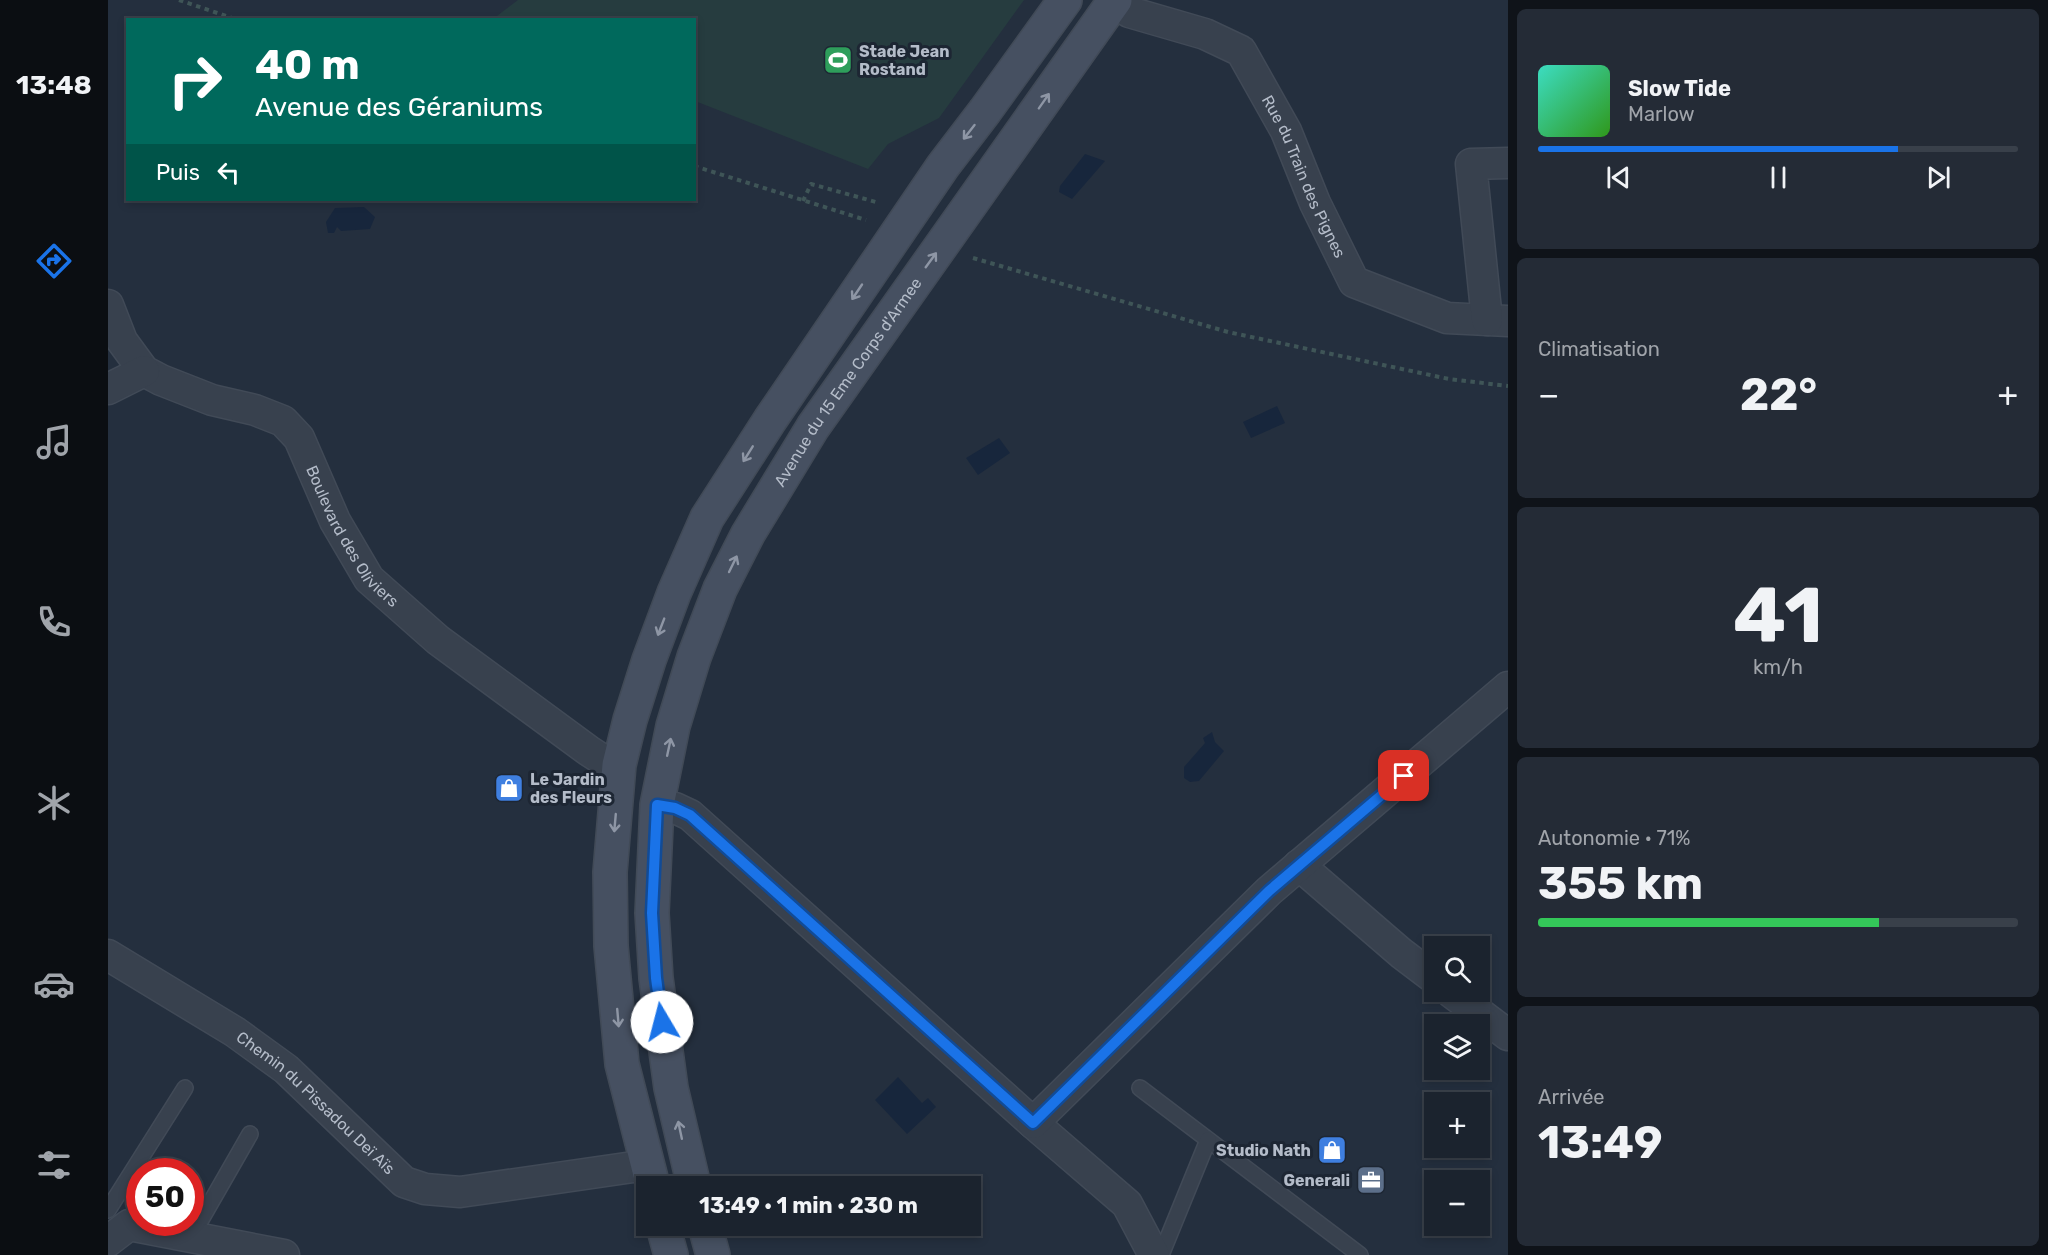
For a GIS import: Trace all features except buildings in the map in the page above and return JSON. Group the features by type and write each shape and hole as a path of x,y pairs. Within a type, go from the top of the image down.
{"main road":[{"path":"650,1176 622,1064 611,946 610,872 619,765 648,660 707,518 770,420 942,166 985,111 1065,0"},
{"name":"Avenue du 15 Eme Corps d'Armee","path":"692,1176 671,1088 656,978 652,913 657,805 674,726 694,657 720,589 748,534 813,427 1114,0"},
{"path":"666,1236 671,1255"},
{"path":"708,1236 713,1255"}],"street":[{"name":"Rue du Train des Pignes","path":"1114,0 1129,12 1205,34 1241,51 1286,130 1316,203 1354,282 1447,318 1497,321"},
{"path":"1497,321 1472,165 1508,163"},
{"name":"Boulevard des Oliviers","path":"108,305 122,340 144,371 212,400 255,410 283,421 299,438 335,521 369,579 438,640 589,751 606,762 619,765"},
{"path":"108,389 144,371"},
{"path":"1033,1123 1269,891 1508,687"},
{"path":"657,805 675,808 690,815 1033,1123 1127,1204 1154,1255"},
{"path":"1299,865 1424,970"},
{"name":"Chemin du Pissadou Deï Aïs","path":"108,955 235,1032 286,1069 404,1182 425,1189 460,1192 636,1177"},
{"path":"1464,1002 1508,1035"},
{"path":"108,1241 129,1225 284,1255"}],"lane":[{"path":"108,1210 185,1088"},
{"path":"1140,1088 1360,1255"},
{"path":"191,1237 250,1134"},
{"path":"1161,1255 1208,1140"}],"path":[{"path":"178,0 232,18"},
{"path":"696,167 870,221"},
{"path":"803,201 811,184 878,202 884,194"},
{"path":"966,256 1228,332 1449,379 1508,386"}],"green space":[{"name":"Stade Jean Rostand","path":"518,0 1024,0 939,118 888,144 868,169 696,101 696,18 494,18"}],"water":[{"path":"1085,154 1105,161 1072,199 1059,192 1060,186"},
{"path":"364,207 375,217 370,229 341,231 337,227 334,233 328,233 326,222 335,208"},
{"path":"1277,406 1285,423 1251,438 1243,422"},
{"path":"999,438 1010,453 978,475 966,458"},
{"path":"1212,732 1215,742 1224,751 1199,781 1190,782 1184,778 1184,767 1205,743 1203,738"},
{"path":"898,1077 922,1103 928,1098 936,1107 907,1134 875,1100"}],"place":[{"name":"Stade Jean Rostand","path":"838,60"},
{"name":"Le Jardin des Fleurs","path":"509,788"},
{"name":"Studio Nath","path":"1332,1150"},
{"name":"Generali","path":"1371,1180"}],"route":[{"path":"662,1022 656,978 652,913 657,805 675,808 690,815 1033,1123 1269,891 1404,776"}]}
